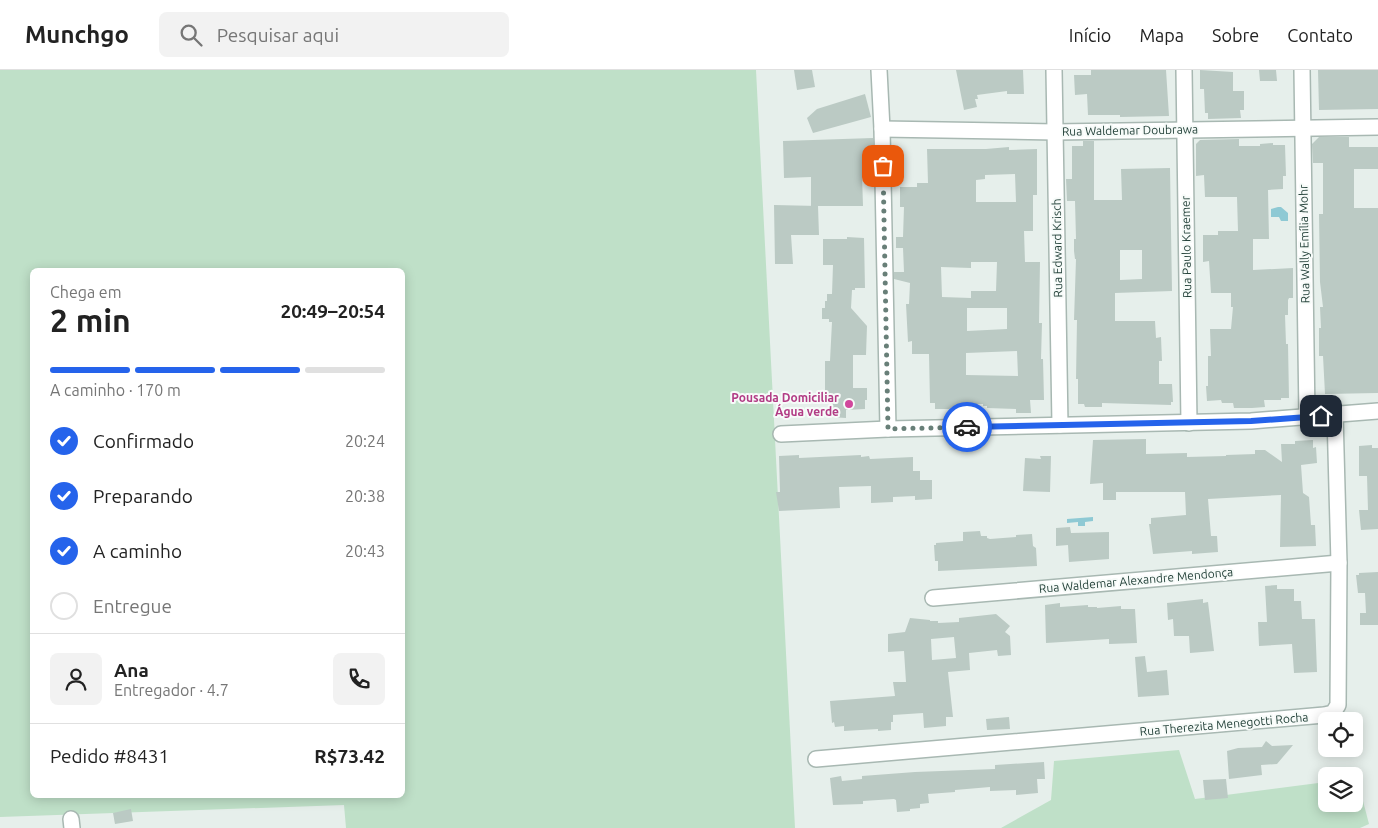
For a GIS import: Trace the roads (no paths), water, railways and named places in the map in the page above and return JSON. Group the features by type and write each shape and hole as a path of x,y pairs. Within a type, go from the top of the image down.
{"street":[{"path":"879,70 882,129 888,429"},
{"name":"Rua Edward Krisch","path":"1054,70 1060,425"},
{"name":"Rua Paulo Kraemer","path":"1184,70 1188,423"},
{"name":"Rua Wally Emília Mohr","path":"1302,70 1307,417"},
{"name":"Rua Waldemar Doubrawa","path":"882,129 1055,132 1378,127"},
{"path":"781,434 888,429 1188,423 1307,417 1378,410"},
{"name":"Rua Therezita Menegotti Rocha","path":"816,759 1333,713 1338,705 1339,563 1334,414"},
{"name":"Rua Waldemar Alexandre Mendonça","path":"933,598 1339,563"}],"water":[{"path":"1281,207 1288,213 1288,221 1281,221 1279,217 1271,217 1271,209"},
{"path":"1093,517 1093,521 1085,522 1085,526 1078,526 1078,522 1067,523 1067,519"}],"place":[{"name":"Pousada Domiciliar Água verde","path":"849,404"}]}
